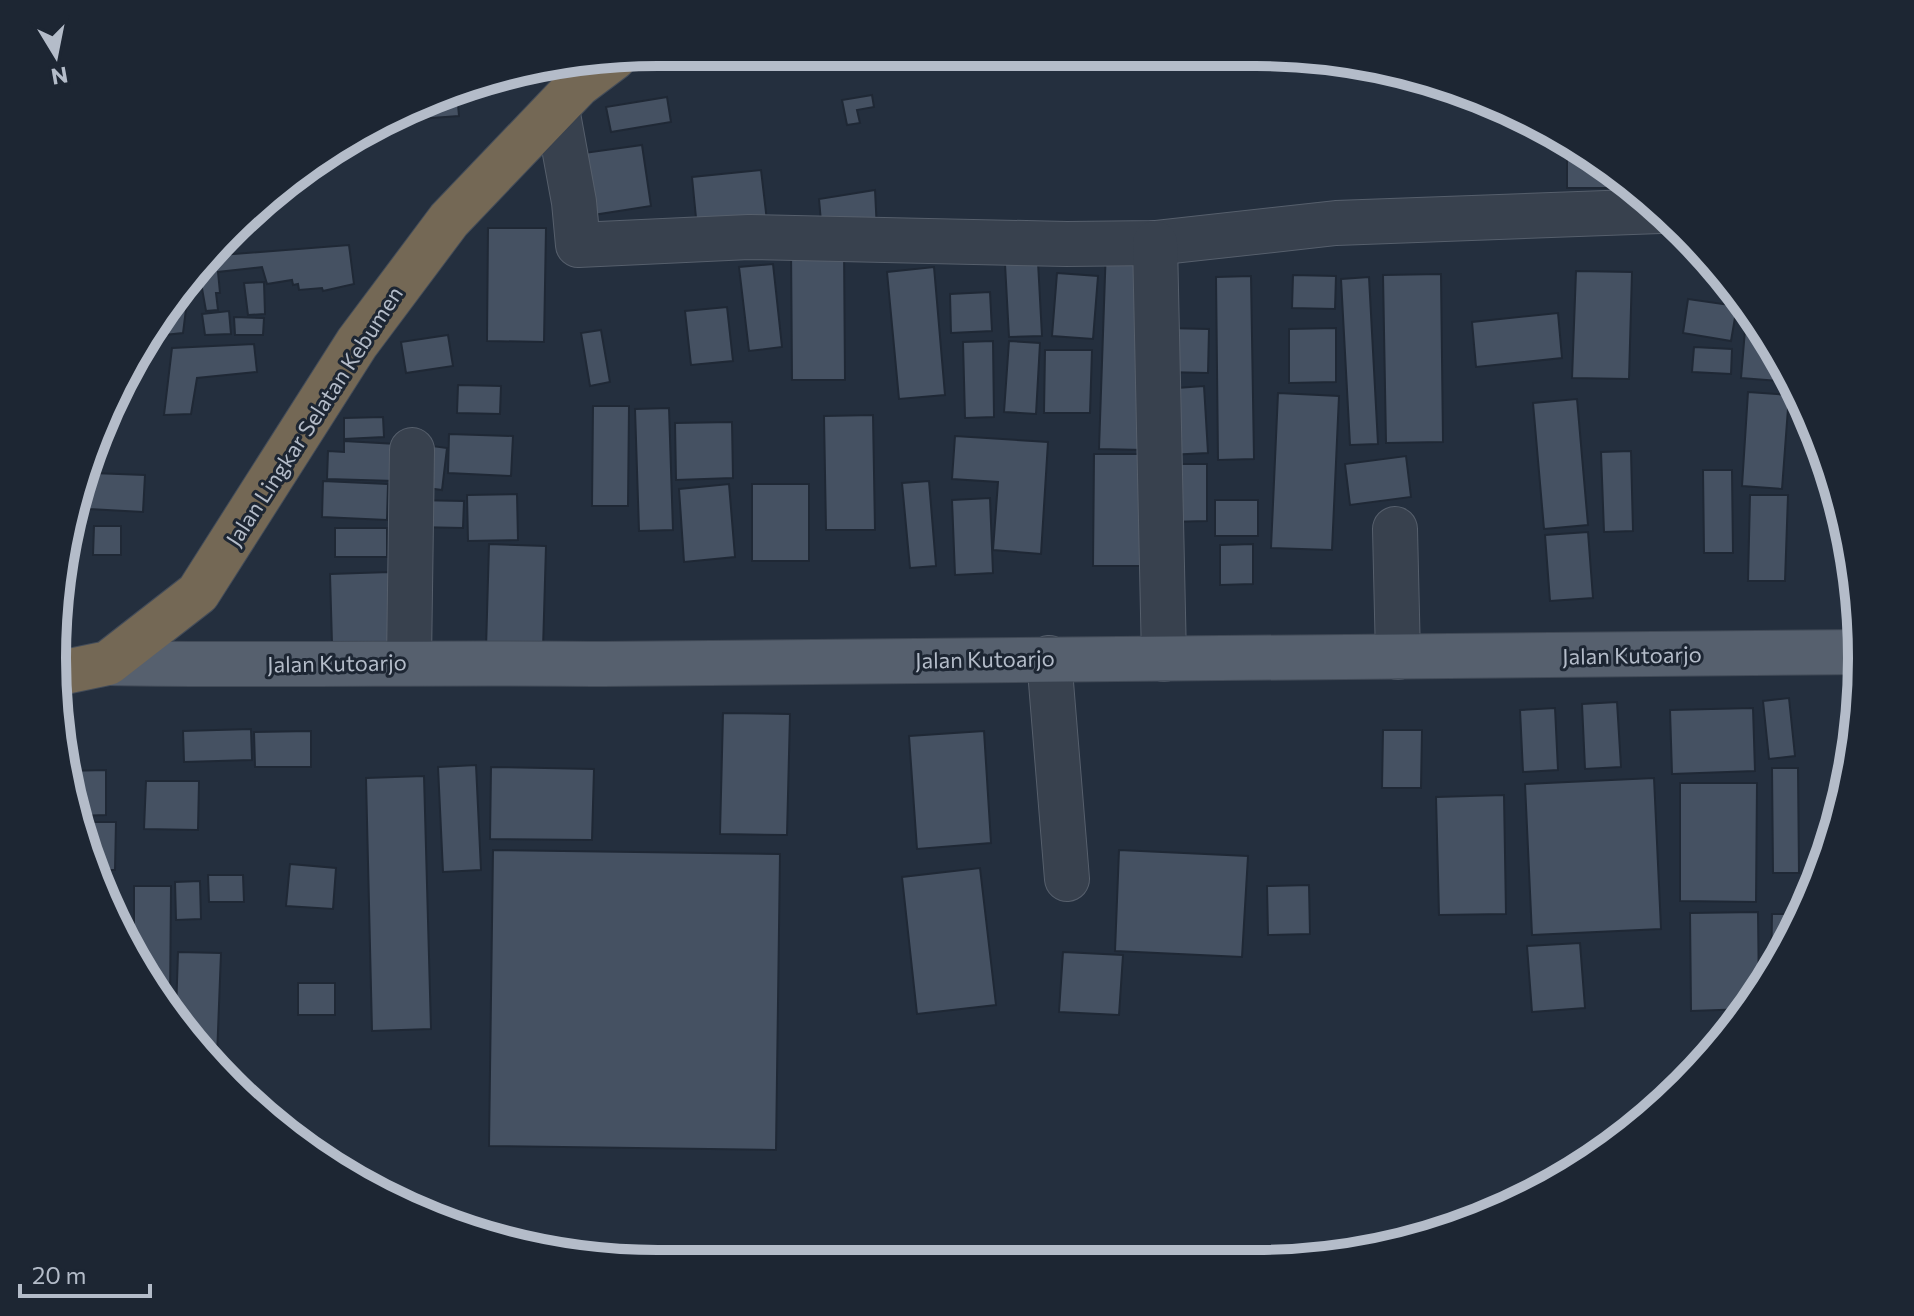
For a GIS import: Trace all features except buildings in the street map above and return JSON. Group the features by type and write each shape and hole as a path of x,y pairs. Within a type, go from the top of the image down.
{"highway":[{"name":"Jalan Lingkar Selatan Kebumen","path":"108,663 198,593 357,343 449,220 578,85 599,69"},
{"path":"66,672 108,663"}],"main road":[{"name":"Jalan Kutoarjo","path":"108,663 262,666 409,661 603,664 1848,652"}],"street":[{"path":"557,109 574,202 578,245 749,237 1051,244 1155,243 1336,223 1644,212"},
{"path":"1155,243 1164,659"},
{"path":"409,661 412,450"},
{"path":"1395,529 1398,657"},
{"path":"1049,658 1067,879"}]}
